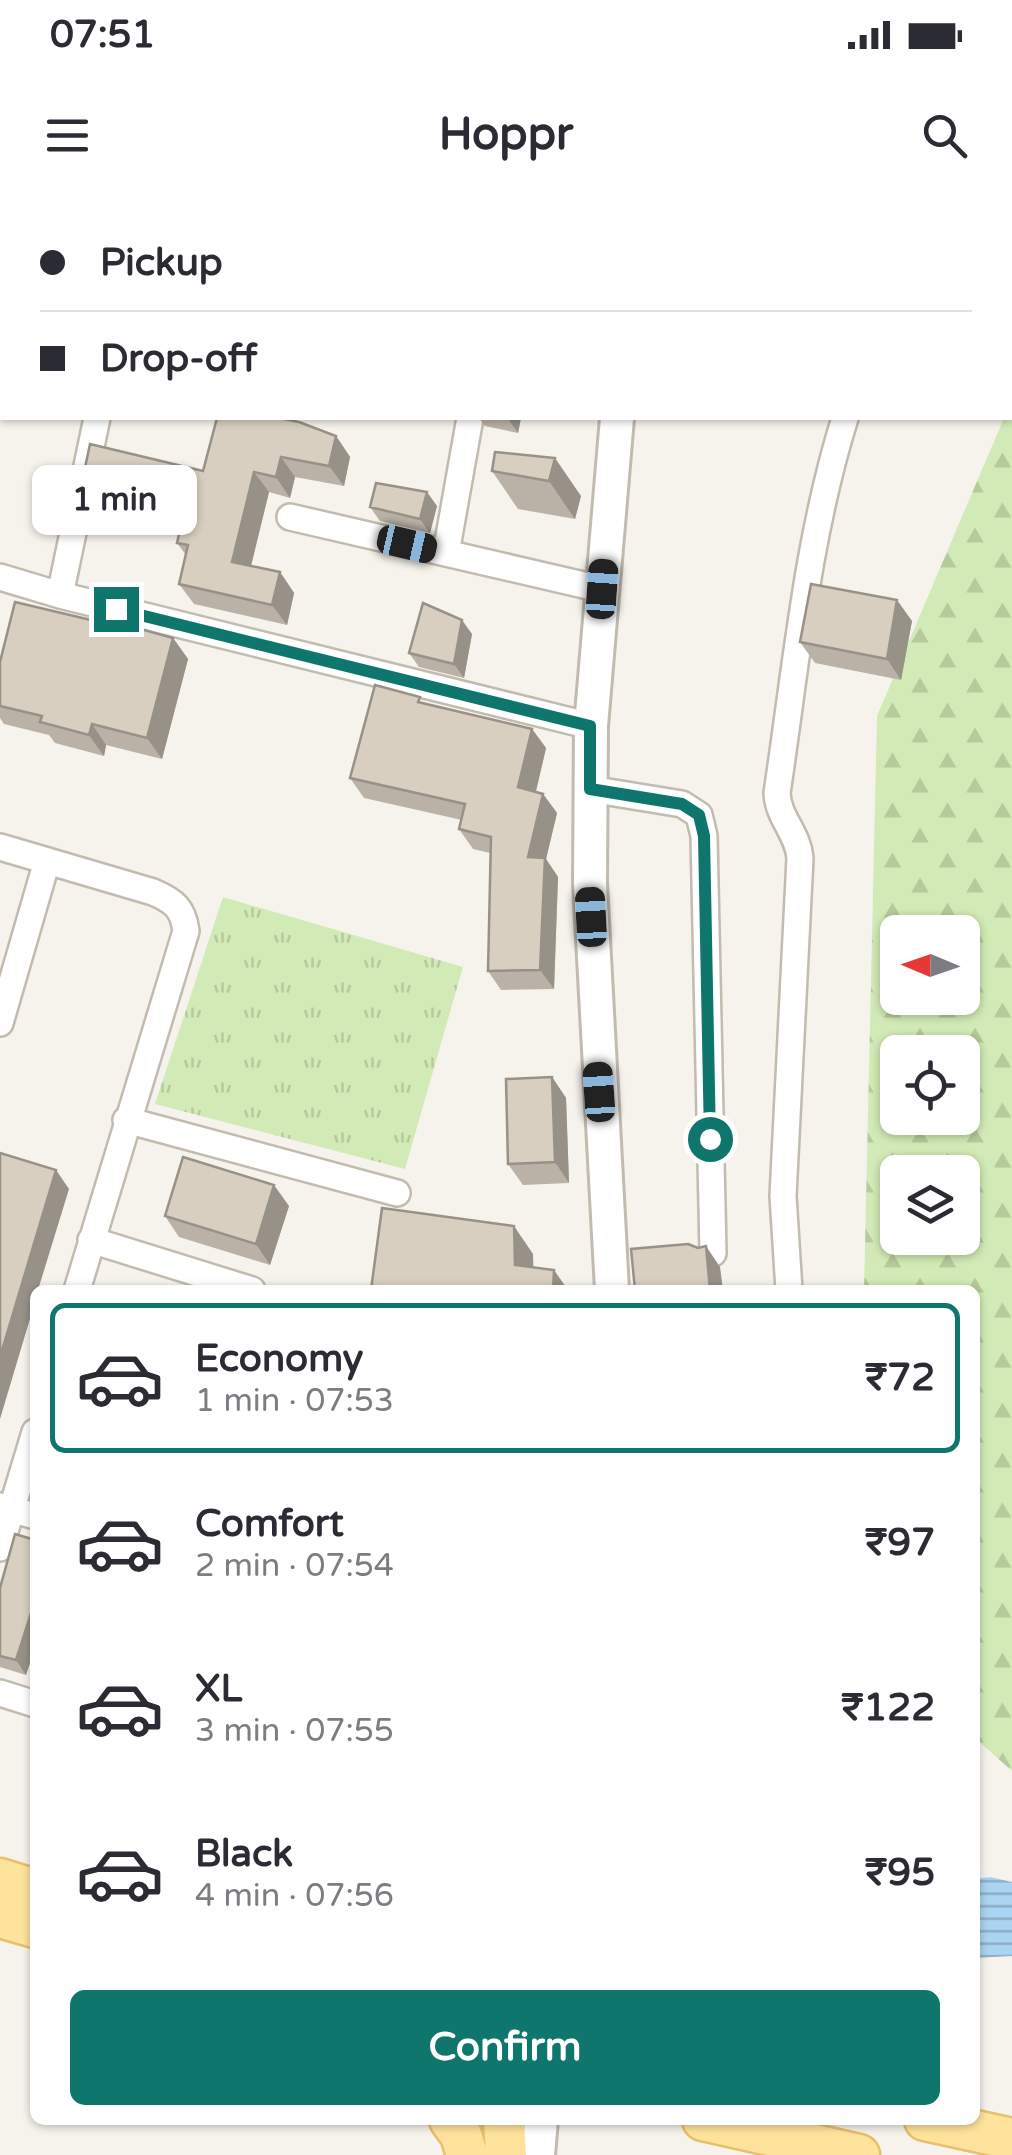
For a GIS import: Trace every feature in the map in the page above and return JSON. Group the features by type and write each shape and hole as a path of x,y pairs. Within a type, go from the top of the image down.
{"main road":[{"path":"0,1879 30,1888"},
{"path":"0,1916 30,1925"},
{"path":"454,2125 467,2155"},
{"path":"504,2125 506,2155"},
{"path":"726,2125 849,2153"},
{"path":"947,2125 1012,2140"}],"street":[{"path":"60,595 96,420"},
{"path":"446,553 470,420"},
{"path":"612,1285 595,1015 590,726 617,420"},
{"path":"789,1285 783,1196 800,858 797,837 777,805 777,793 817,525 828,470 844,420"},
{"path":"290,517 602,589"},
{"path":"0,577 590,726"},
{"path":"590,789 682,804 699,815 704,836 713,1253"},
{"path":"0,847 153,892 171,900 184,913 186,931 78,1285"},
{"path":"0,1023 46,862"},
{"path":"126,1120 397,1193"},
{"path":"92,1240 236,1285"},
{"path":"0,1548 16,1510 30,1453"},
{"path":"0,1693 30,1702"},
{"path":"538,2155 541,2125"}],"green space":[{"path":"1003,420 1012,420 1012,1771 980,1742 980,1285 864,1285 877,716"},
{"path":"223,897 463,967 405,1169 155,1104"}],"water":[{"path":"980,1878 1012,1882 1012,1956 980,1958"}],"building":[{"path":"216,420 289,420 336,436 329,466 281,457 276,477 254,472 232,562 280,572 272,605 179,584 188,545 177,543 183,516 80,491 90,444 203,471"},
{"path":"495,452 555,458 549,481 492,471"},
{"path":"376,483 427,492 420,519 370,507"},
{"path":"811,584 897,600 887,659 800,642"},
{"path":"15,602 173,638 147,738 92,724 89,735 40,722 42,716 0,706 0,662"},
{"path":"423,603 462,620 454,664 409,653"},
{"path":"375,685 420,697 418,702 532,729 518,787 543,794 528,857 545,858 540,970 488,971 491,837 459,829 465,804 350,778"},
{"path":"552,1077 555,1162 508,1164 506,1079"},
{"path":"0,1153 56,1170 0,1357"},
{"path":"183,1157 274,1185 256,1244 165,1216"},
{"path":"382,1208 514,1226 515,1265 554,1270 553,1285 372,1285"},
{"path":"706,1246 710,1285 635,1285 631,1249"},
{"path":"15,1534 30,1538 30,1617 16,1660 0,1656 0,1588"}],"route":[{"path":"116,609 590,726 590,789 682,804 699,815 704,836 710,1139"}]}
